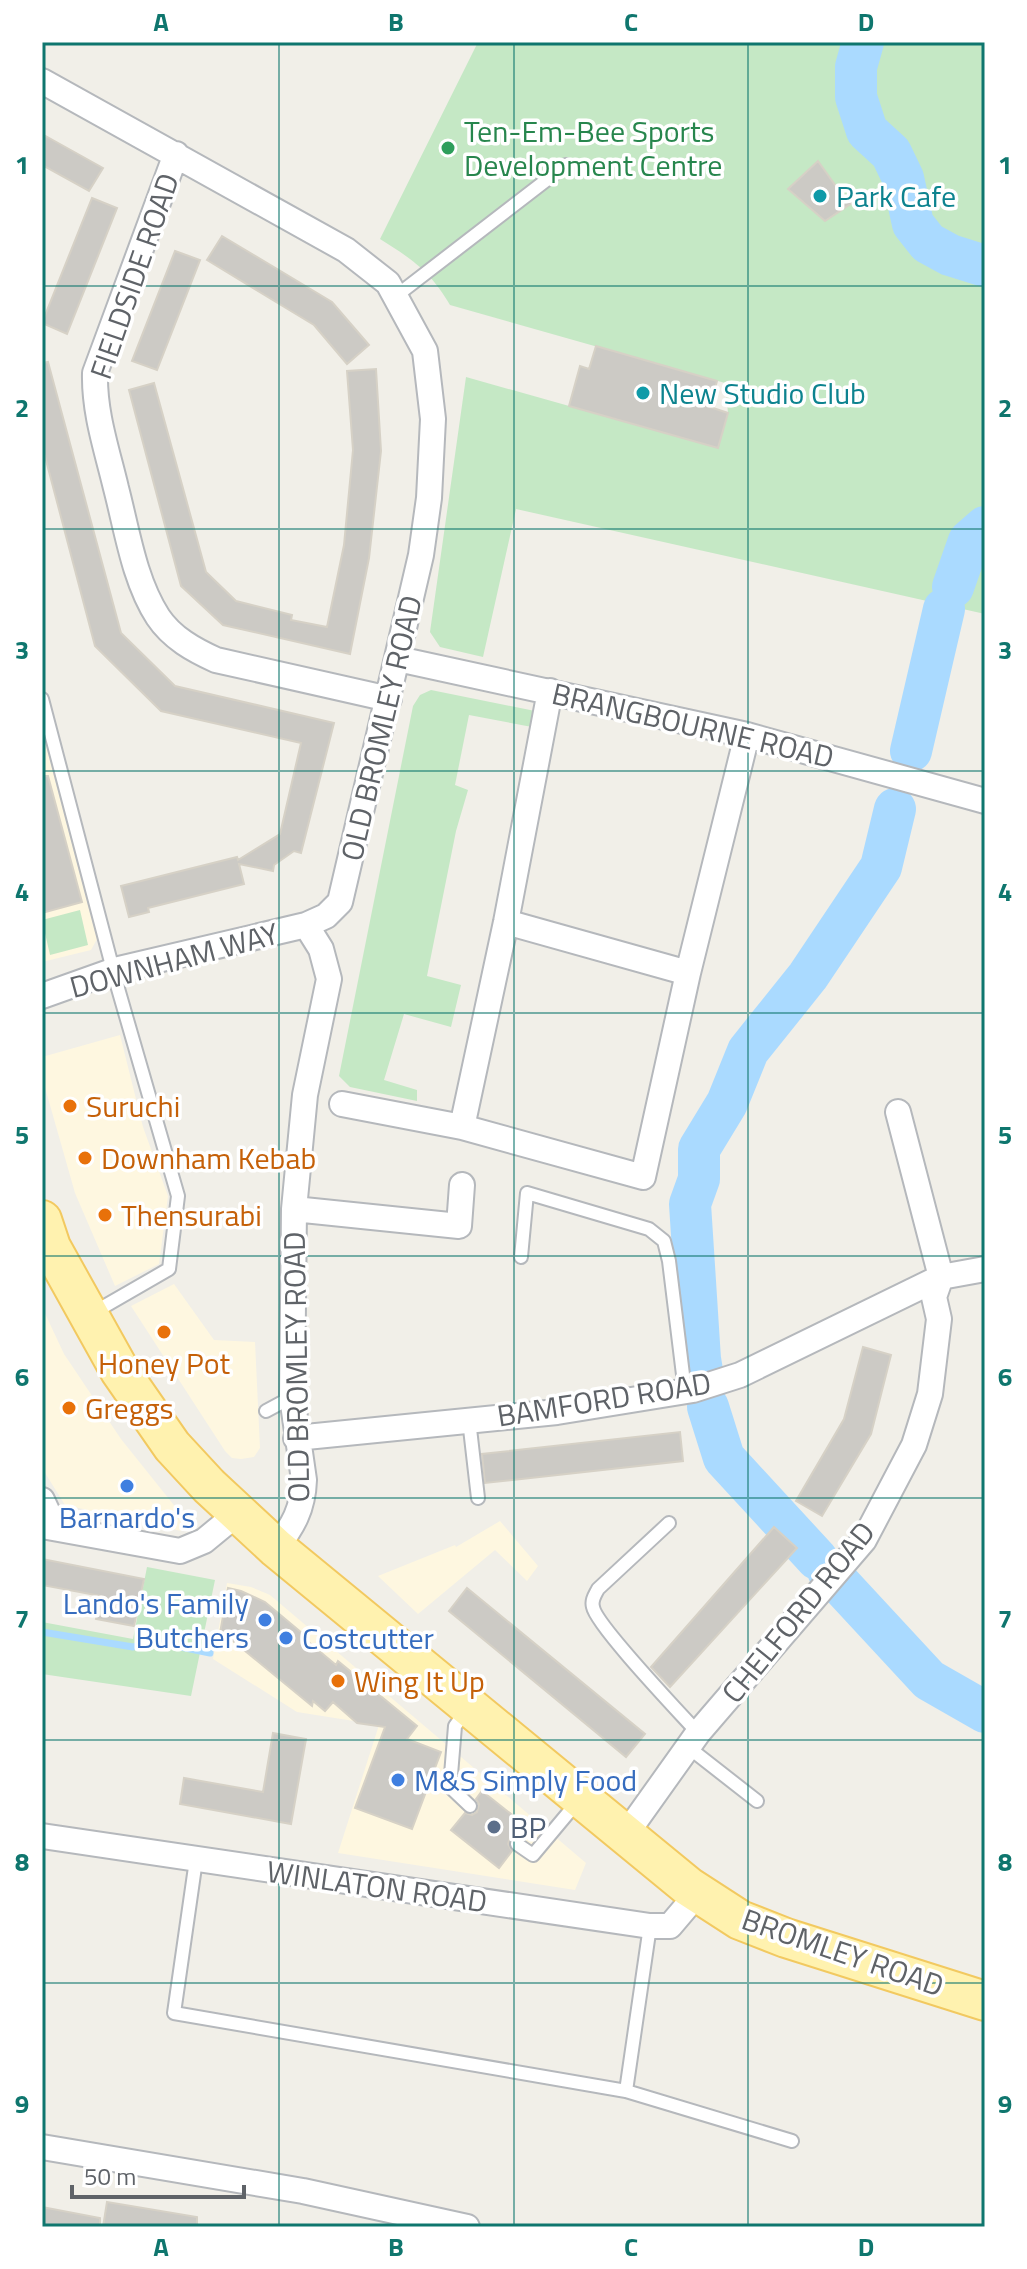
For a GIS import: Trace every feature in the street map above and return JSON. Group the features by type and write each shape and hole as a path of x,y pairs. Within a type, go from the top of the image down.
{"main road":[{"name":"BROMLEY ROAD","path":"42,1220 51,1247 120,1371 172,1446 276,1548 698,1893 740,1920 786,1938 985,2001"}],"street":[{"name":"OLD BROMLEY ROAD","path":"42,81 346,250 388,283 425,351 433,419 429,498 421,555 340,902 326,916 306,925 321,949 329,979 305,1095 294,1209 292,1397 301,1455 303,1494 295,1523 276,1548"},
{"name":"FIELDSIDE ROAD","path":"176,154 95,373 98,412 132,552 147,593 158,617 192,650 216,660 389,699"},
{"name":"BRANGBOURNE ROAD","path":"398,659 747,735 985,801"},
{"path":"462,1127 506,922 550,691"},
{"path":"342,1104 462,1127 643,1177 688,973 747,735"},
{"path":"506,922 688,973"},
{"name":"DOWNHAM WAY","path":"42,996 115,970 306,925"},
{"name":"CHELFORD ROAD","path":"626,1834 693,1740 864,1540 914,1445 930,1394 937,1353 939,1319 934,1297 941,1277 898,1112"},
{"path":"294,1209 459,1226 462,1185"},
{"name":"BAMFORD ROAD","path":"296,1438 557,1412 689,1391 740,1375 941,1277 985,1269"},
{"path":"42,1500 48,1527 180,1551 204,1541 238,1513"},
{"name":"WINLATON ROAD","path":"42,1836 650,1926"},
{"path":"650,1926 670,1926 698,1893"},
{"path":"42,2147 303,2191 467,2227"}],"lane":[{"path":"396,296 566,165"},
{"path":"42,699 146,1090 178,1196 169,1269 89,1316"},
{"path":"521,1257 527,1193 649,1229 664,1241 689,1391"},
{"path":"266,1411 292,1397"},
{"path":"469,1420 478,1498"},
{"path":"669,1523 598,1589 592,1606 609,1633 693,1740 757,1801"},
{"path":"470,1705 455,1726 450,1787 470,1806"},
{"path":"517,1844 533,1855 581,1798"},
{"path":"196,1860 174,2013 626,2091 792,2141"},
{"path":"626,2091 650,1926"}],"shaded area":[{"path":"42,731 97,939 91,950 42,962"},
{"path":"120,1035 143,1127 168,1196 159,1264 115,1286 75,1193 42,1077 42,1057"},
{"path":"174,1284 214,1340 255,1342 260,1448 254,1457 232,1458 225,1451 131,1306"},
{"path":"42,1307 64,1354 121,1439 185,1519 181,1531 65,1505 42,1468"},
{"path":"500,1521 538,1566 527,1581 495,1550 418,1614 378,1576 456,1547"},
{"path":"227,1583 251,1587 270,1595 586,1863 575,1890 338,1853 379,1725 297,1712 213,1659"}],"green space":[{"path":"478,42 985,42 985,614 516,509 483,657 440,647 430,632 466,377 718,448 728,413 725,383 450,305 420,267 380,239"},
{"path":"431,690 535,711 532,727 469,715 455,785 468,790 456,831 427,976 461,985 451,1027 404,1014 384,1080 417,1090 417,1101 350,1087 339,1076 413,706 420,695"},
{"path":"80,910 88,945 50,955 42,920"},
{"path":"147,1567 215,1580 191,1696 42,1674 42,1622 133,1639"}],"building":[{"path":"42,134 103,168 89,191 42,165"},
{"name":"Park Cafe","path":"818,161 852,203 825,221 788,189"},
{"path":"92,198 117,208 67,334 42,323"},
{"path":"222,236 332,302 369,345 347,364 314,325 207,260"},
{"path":"175,251 200,260 157,370 132,361"},
{"name":"New Studio Club","path":"596,346 717,381 710,407 728,413 718,448 569,406 580,366 589,369"},
{"path":"48,362 121,633 175,686 334,723 301,853 294,851 274,865 273,871 239,864 244,884 148,908 149,912 129,917 121,886 237,857 238,860 280,834 301,743 161,711 95,646 42,445 42,363"},
{"path":"376,369 381,451 369,558 350,654 223,625 181,586 129,390 154,383 206,572 236,601 292,615 291,620 327,627 344,545 353,450 347,371"},
{"path":"42,776 48,776 82,902 42,913"},
{"path":"863,1347 891,1355 871,1434 822,1516 796,1501 844,1419"},
{"path":"680,1432 683,1461 485,1483 482,1454"},
{"path":"774,1527 797,1548 670,1687 651,1667"},
{"path":"42,1559 144,1579 134,1626 96,1619 101,1596 42,1585"},
{"path":"228,1588 265,1602 336,1665 338,1661 417,1726 407,1739 441,1752 412,1829 355,1808 385,1727 357,1723 333,1702 325,1711 313,1701 312,1706 233,1641 219,1639"},
{"path":"467,1588 645,1734 626,1757 449,1611"},
{"path":"273,1733 306,1739 291,1824 180,1804 184,1778 263,1792"},
{"path":"482,1791 530,1829 523,1837 517,1835 510,1838 508,1844 512,1851 499,1868 451,1830 465,1813 472,1815 477,1812 479,1804 476,1799"},
{"path":"107,2202 197,2217 197,2227 103,2227"},
{"path":"42,2207 100,2218 100,2227 42,2227"}],"waterway":[{"path":"863,42 856,67 856,97 867,131 891,153 903,178 913,224 928,243 950,255 985,266"},
{"path":"953,587 969,541 985,527"},
{"path":"911,751 944,609"},
{"path":"705,1389 700,1359 690,1204 699,1179 699,1149 727,1103 748,1051 808,976 881,867 895,809"},
{"path":"708,1407 724,1458 817,1559"},
{"path":"828,1571 929,1680 985,1712"},
{"path":"42,1632 133,1647 151,1641 210,1653"}],"place":[{"name":"Ten-Em-Bee Sports Development Centre","path":"448,148"},
{"name":"Park Cafe","path":"820,196"},
{"name":"New Studio Club","path":"643,393"},
{"name":"Suruchi","path":"70,1106"},
{"name":"Downham Kebab","path":"85,1158"},
{"name":"Thensurabi","path":"105,1215"},
{"name":"Honey Pot","path":"164,1332"},
{"name":"Greggs","path":"69,1408"},
{"name":"Barnardo's","path":"127,1486"},
{"name":"Lando's Family Butchers","path":"265,1620"},
{"name":"Costcutter","path":"286,1638"},
{"name":"Wing It Up","path":"338,1681"},
{"name":"M&S Simply Food","path":"398,1780"},
{"name":"BP","path":"494,1827"}]}
